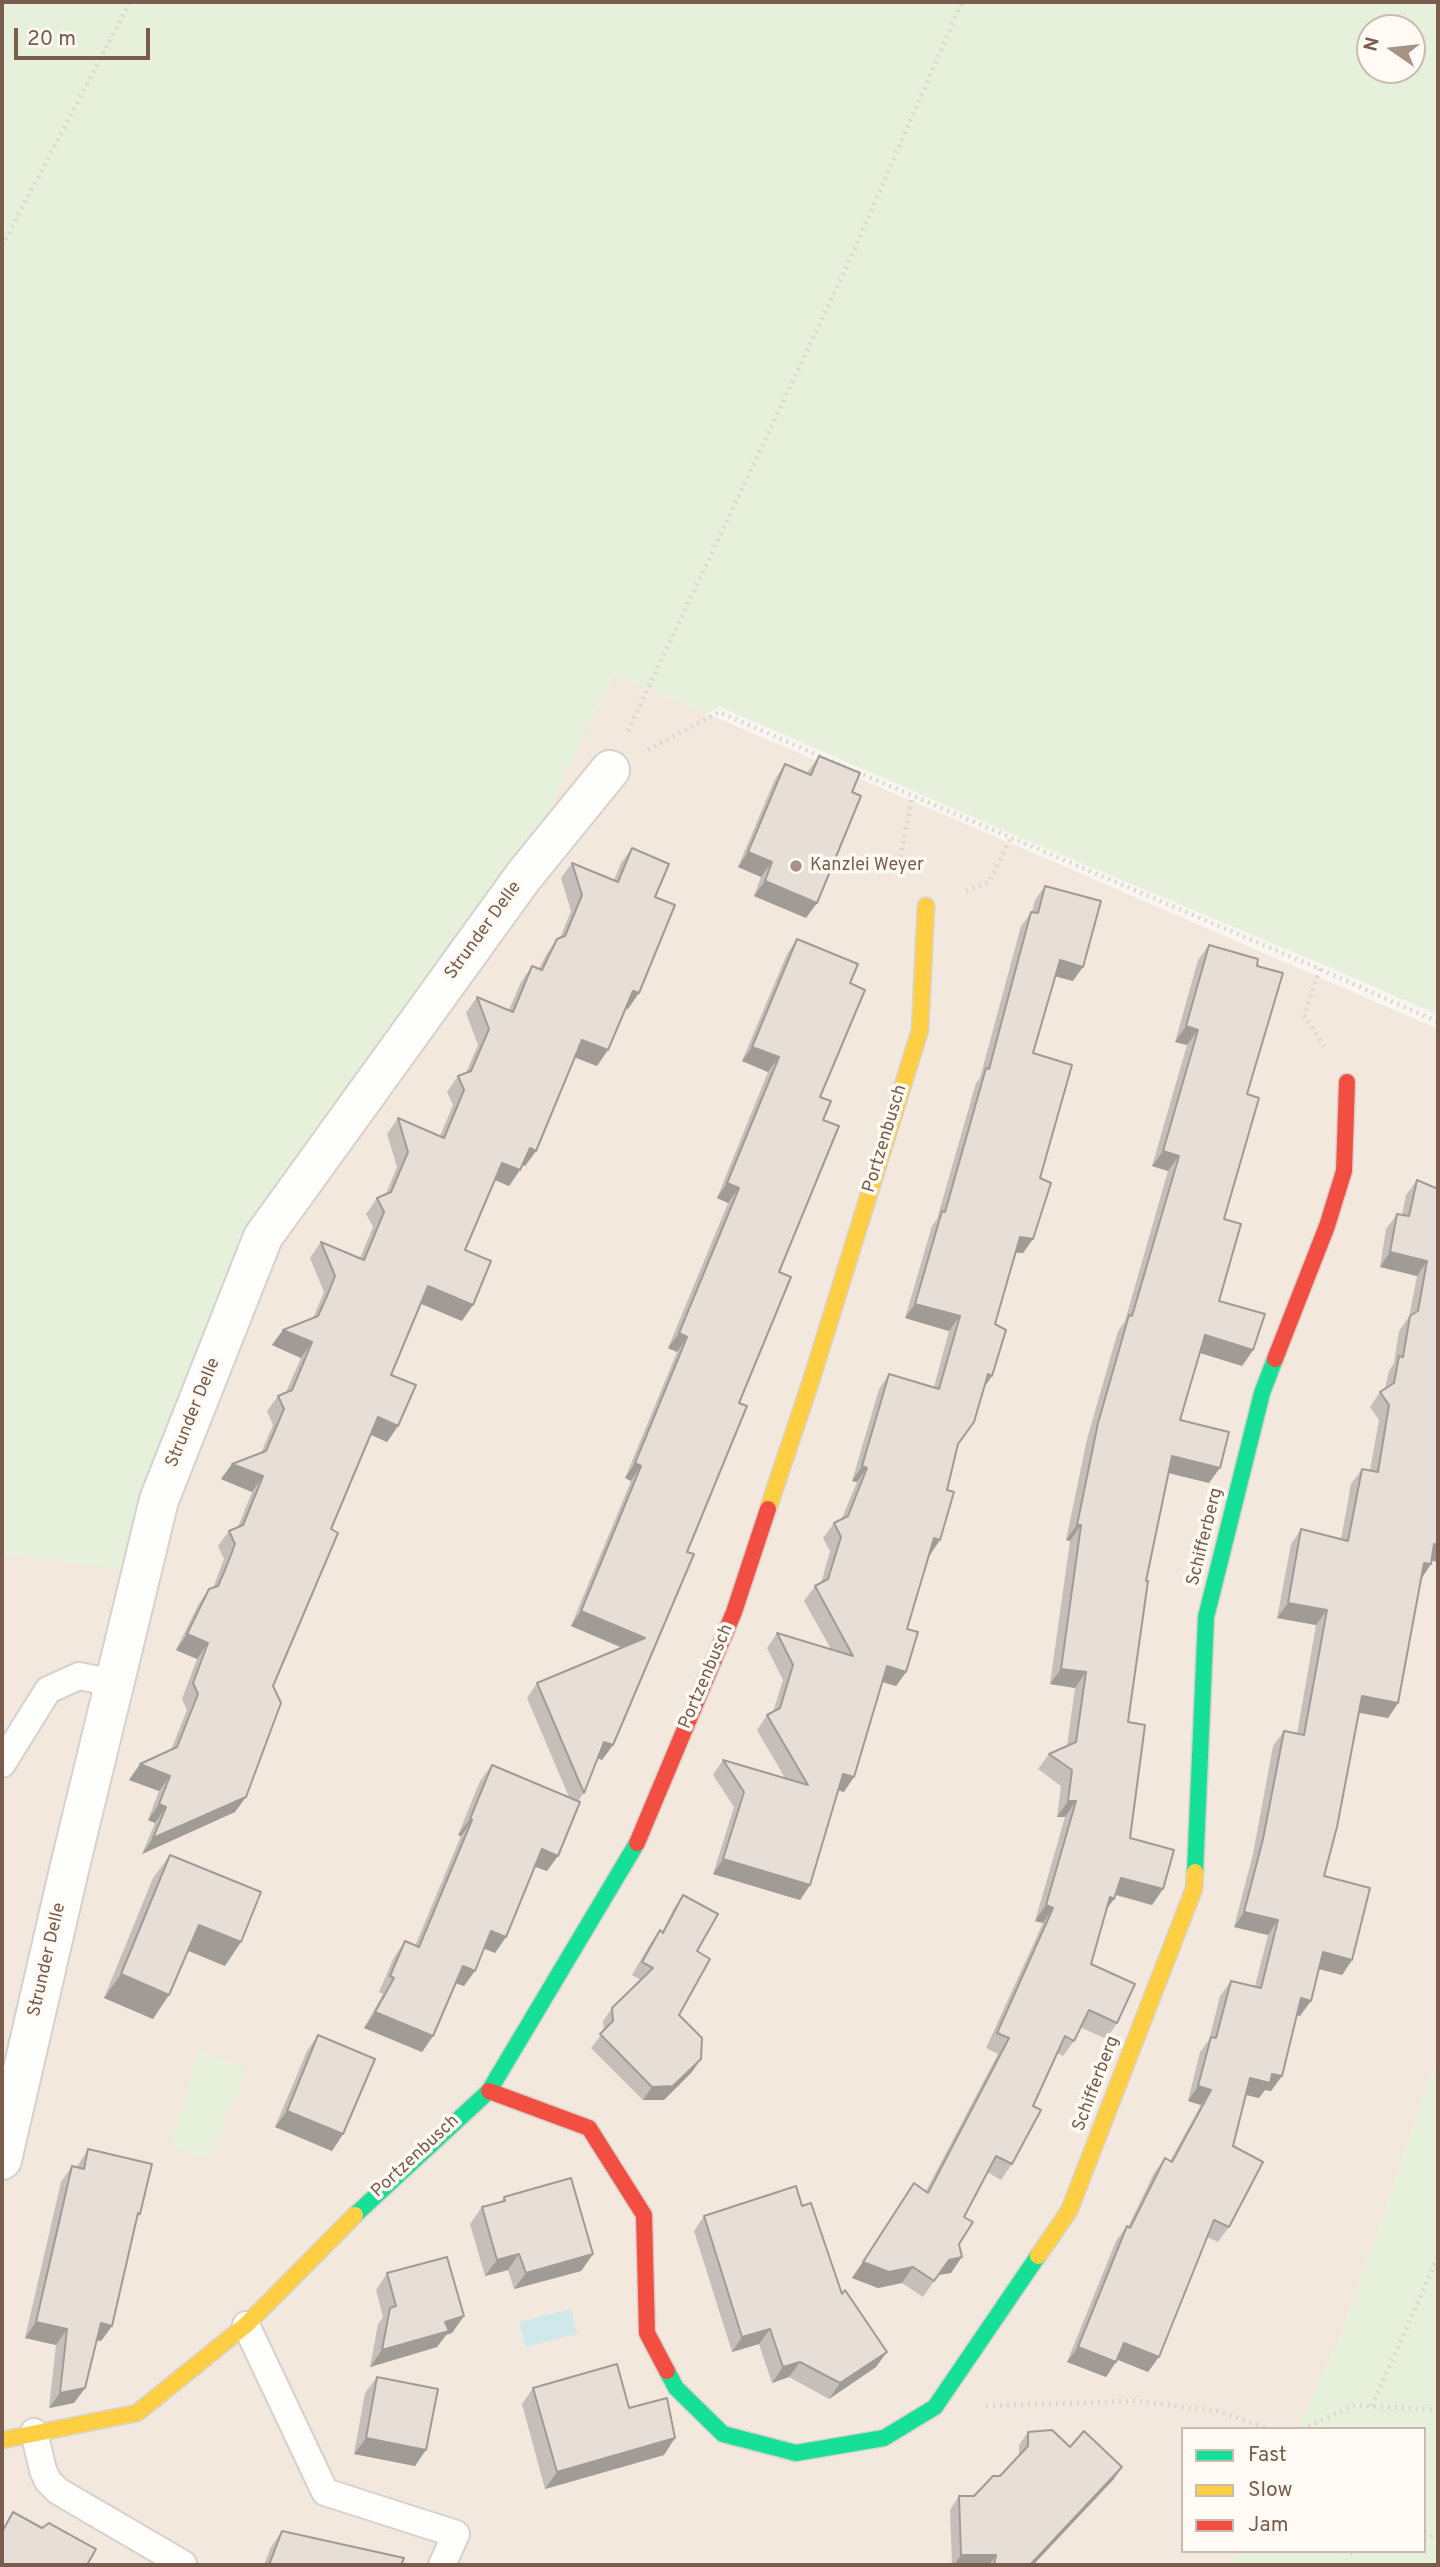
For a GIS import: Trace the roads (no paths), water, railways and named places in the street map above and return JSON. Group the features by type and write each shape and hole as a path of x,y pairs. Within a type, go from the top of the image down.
{"street":[{"name":"Strunder Delle","path":"2,2160 159,1500 263,1237 523,877 610,770"},
{"name":"Portzenbusch","path":"2,2440 137,2413 246,2325 366,2204 489,2091 638,1841 734,1612 811,1381 920,1030 926,906"},
{"name":"Schifferberg","path":"489,2091 589,2128 644,2216 647,2333 676,2388 723,2434 796,2453 884,2438 935,2407 1069,2211 1194,1889 1206,1616 1262,1393 1327,1226 1344,1171 1347,1082"}],"lane":[{"path":"2,1764 48,1690 79,1676 114,1683"},
{"path":"246,2325 325,2493 456,2534 442,2565"},
{"path":"34,2432 43,2470 48,2481 58,2491 183,2564"}],"water":[{"path":"571,2309 577,2334 526,2347 519,2322"}],"place":[{"name":"Kanzlei Weyer","path":"796,866"}]}
